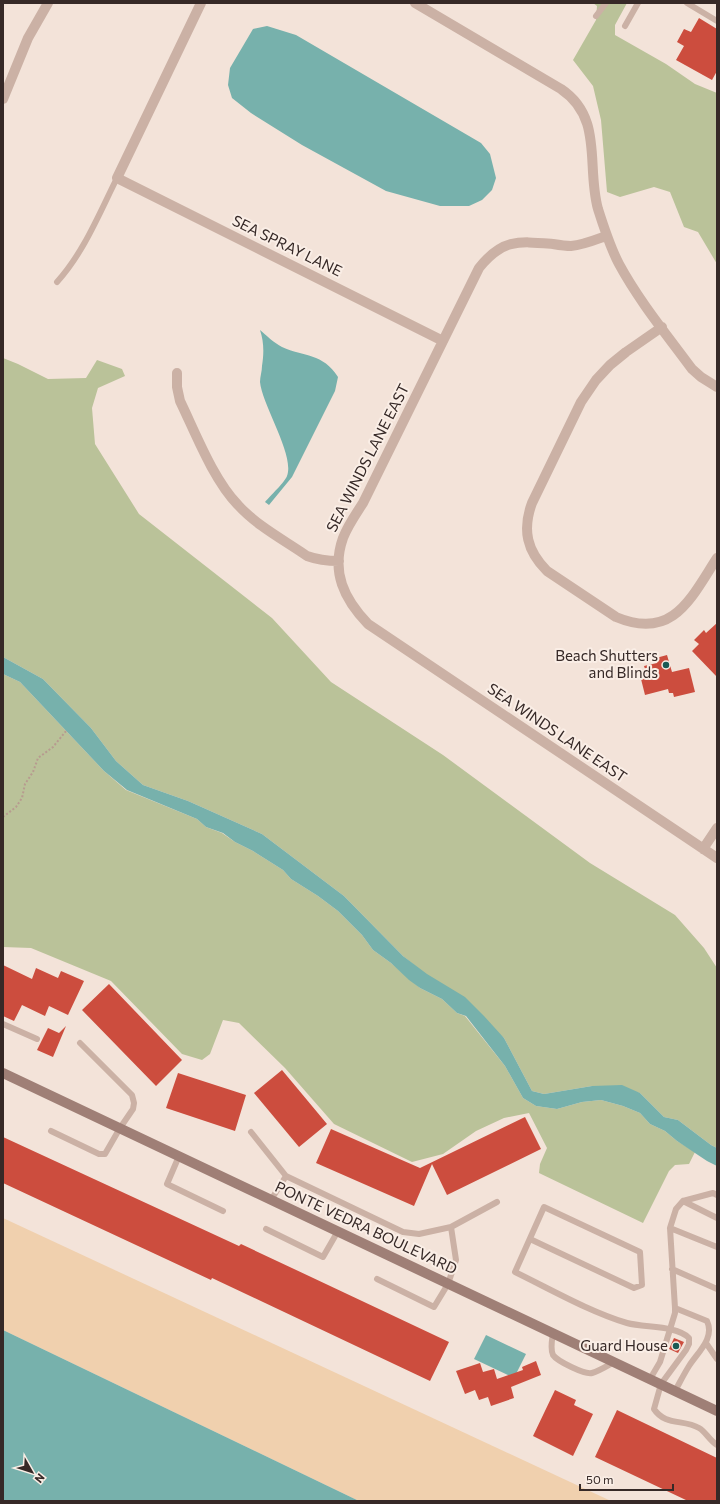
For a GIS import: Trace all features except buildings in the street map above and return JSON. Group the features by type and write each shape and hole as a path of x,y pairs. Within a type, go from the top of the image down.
{"street":[{"path":"3,99 28,38 48,3"},
{"path":"117,178 201,3"},
{"path":"415,3 561,89 579,105 585,115 590,129 594,183 598,208 606,236 618,263 692,369 701,377 717,387"},
{"name":"SEA SPRAY LANE","path":"117,178 443,341"},
{"name":"SEA WINDS LANE EAST","path":"606,236 583,244 570,246 524,242 511,244 499,249 488,257 478,268 363,503 349,524 341,544 338,560 339,572 343,589 351,604 368,624 717,858"},
{"path":"662,327 610,365 596,380 581,402 532,503 527,525 528,538 532,551 539,563 547,571 616,617 628,622 640,624 661,621 678,612 687,603 717,558"},
{"path":"177,372 177,387 180,401 220,482 238,506 252,518 307,556 317,560 338,560"},
{"path":"703,849 717,828"},
{"name":"PONTE VEDRA BOULEVARD","path":"3,1072 717,1411"}],"lane":[{"path":"596,16 606,3"},
{"path":"625,26 638,3"},
{"path":"686,3 717,21"},
{"path":"57,282 69,269 79,254 117,178"},
{"path":"3,1024 37,1038"},
{"path":"50,1131 99,1154 105,1154 133,1109 134,1103 132,1095 80,1043"},
{"path":"252,1132 286,1176 404,1232 419,1234 450,1227 497,1202"},
{"path":"179,1156 167,1184 223,1211"},
{"path":"271,1200 286,1176"},
{"path":"650,1379 660,1362 675,1313 670,1228 676,1209 683,1201 712,1193 717,1195"},
{"path":"683,1201 717,1218"},
{"path":"530,1239 634,1288 642,1285 640,1252 544,1207 515,1272 591,1309 627,1323 670,1329 686,1335 689,1338 689,1344 661,1384 654,1409 658,1415 666,1420 692,1424 701,1429 711,1441 717,1445"},
{"path":"377,1279 434,1307 448,1284 456,1260 450,1227"},
{"path":"670,1228 717,1247"},
{"path":"266,1230 323,1257 338,1231"},
{"path":"672,1269 717,1289"},
{"path":"675,1308 707,1321 710,1329 706,1343 689,1366 675,1391"},
{"path":"553,1333 551,1344 554,1356 560,1361 584,1372 592,1373 614,1362"},
{"path":"706,1343 717,1359"}],"path":[{"path":"3,817 16,807 22,798 25,784 38,758 53,747 66,731"}],"green space":[{"path":"593,3 627,3 615,25 615,35 666,64 695,84 717,93 717,264 698,232 684,227 670,192 654,187 620,197 607,192 601,120 593,86 573,60 596,20 597,6"},
{"path":"3,358 48,379 86,378 97,360 122,369 125,376 98,388 92,408 95,444 139,514 272,618 331,682 443,755 590,863 675,915 704,948 717,968 717,1148 678,1120 664,1117 640,1093 592,1086 544,1094 532,1091 504,1038 403,956 344,896 262,834 188,801 143,785 116,761 91,728 43,679 3,657"},
{"path":"3,674 20,682 104,771 126,790 197,819 206,827 222,833 283,870 291,879 338,911 362,935 373,950 391,963 420,988 442,999 457,1013 465,1016 505,1066 523,1098 536,1106 557,1109 582,1102 601,1100 623,1106 640,1113 650,1124 665,1131 677,1141 695,1152 689,1164 675,1165 669,1171 643,1223 539,1173 540,1164 547,1148 529,1113 504,1118 476,1131 443,1154 412,1162 334,1124 285,1068 239,1023 223,1020 210,1054 202,1060 182,1054 111,981 31,948 3,947"}],"sand":[{"path":"3,1218 611,1501 359,1501 3,1330"}],"water":[{"path":"267,26 296,35 481,143 490,154 496,178 492,190 482,200 469,206 440,206 386,191 302,145 251,113 232,98 228,85 230,68 253,29"},
{"path":"260,330 282,347 313,357 326,364 338,377 335,391 292,477 269,505 265,502 286,479 288,467 282,443 262,392 260,382 263,352"},
{"path":"3,657 43,679 91,728 116,761 143,785 188,801 262,834 344,896 403,956 427,974 465,997 484,1016 504,1038 532,1091 544,1094 592,1086 622,1085 640,1093 664,1117 678,1120 717,1148 717,1166 677,1141 665,1131 650,1124 640,1113 623,1106 601,1100 582,1102 557,1109 536,1106 523,1098 505,1066 466,1016 457,1013 442,999 420,988 409,980 391,963 373,950 362,935 338,911 291,879 283,870 253,851 235,842 223,833 206,827 197,819 127,790 104,771 20,682 3,674"},
{"path":"3,1330 359,1501 3,1501"},
{"path":"486,1335 526,1354 514,1378 474,1359"}],"place":[{"name":"Beach Shutters and Blinds","path":"666,665"},
{"name":"Guard House","path":"676,1346"}]}
